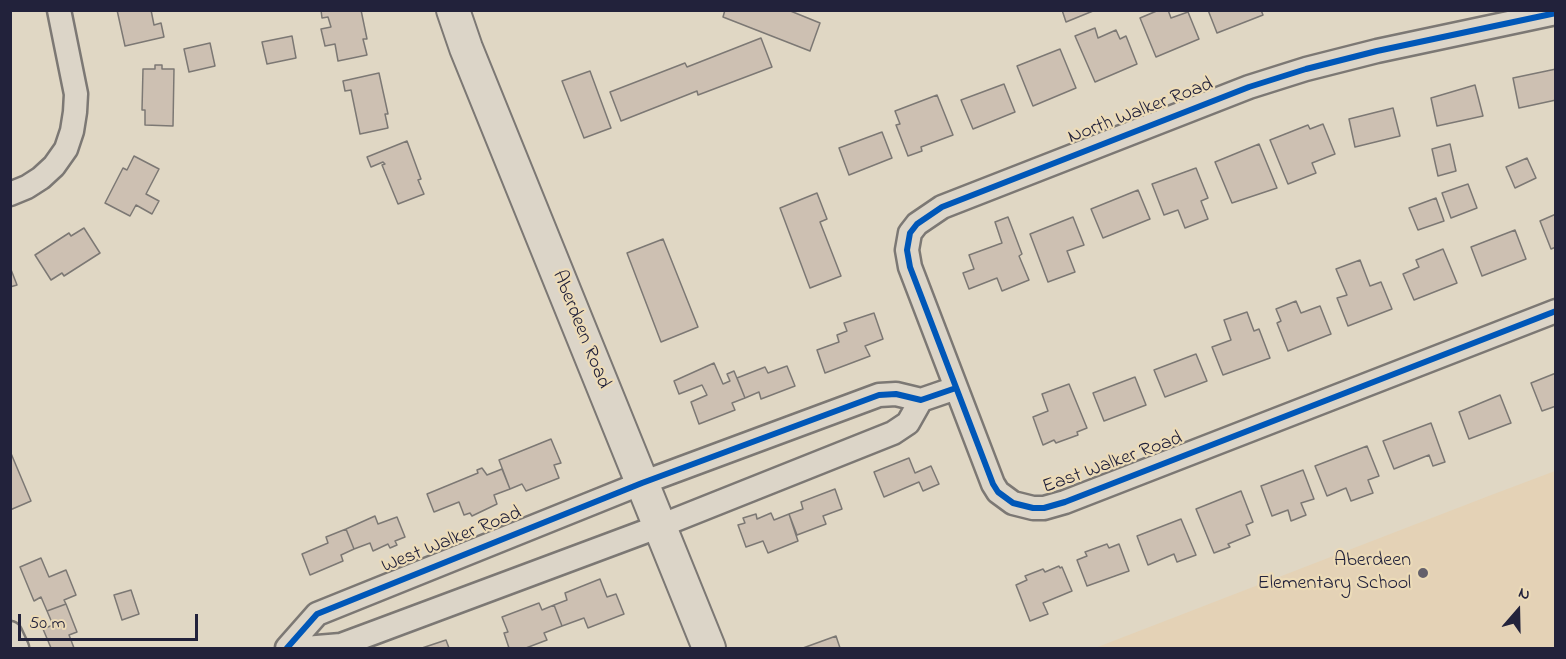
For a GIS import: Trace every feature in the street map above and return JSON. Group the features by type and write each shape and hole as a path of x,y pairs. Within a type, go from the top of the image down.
{"main road":[{"name":"Aberdeen Road","path":"453,10 709,648"}],"street":[{"path":"10,194 27,187 54,166 66,148 72,131 76,94 59,10"},
{"name":"North Walker Road","path":"956,388 908,259 907,242 910,233 917,224 934,211 1249,87 1306,69 1377,51 1556,13"},
{"name":"East Walker Road","path":"956,388 998,492 1022,507 1044,508 1065,502 1556,312"},
{"path":"642,483 879,395 896,394 921,400 956,388"},
{"path":"305,648 341,645 660,526 893,433 908,423 921,400"},
{"name":"West Walker Road","path":"287,648 316,614 642,483"},
{"path":"10,633 17,648"}],"shaded area":[{"name":"Aberdeen Elementary School","path":"1555,471 1555,648 1095,648 1486,497"}],"building":[{"path":"117,10 151,10 154,25 161,23 164,37 125,46"},
{"path":"321,10 361,10 367,39 363,39 367,55 338,61 335,44 325,46 321,29 331,27 328,17 322,18"},
{"path":"725,10 788,10 820,23 810,51 723,17"},
{"path":"1062,10 1093,10 1093,11 1066,22"},
{"path":"1159,10 1168,10 1171,18 1188,12 1199,39 1156,57 1140,18"},
{"path":"1208,10 1261,10 1263,15 1217,33"},
{"path":"1095,28 1098,38 1116,30 1120,39 1126,36 1137,64 1095,82 1075,36"},
{"path":"292,36 296,58 267,64 262,42"},
{"path":"761,38 772,67 698,95 697,91 621,121 610,92 685,63 687,67"},
{"path":"210,43 215,66 189,72 184,49"},
{"path":"1060,49 1076,88 1033,106 1017,66"},
{"path":"155,65 162,65 162,69 174,69 173,126 145,125 145,110 142,110 143,69 155,69"},
{"path":"1556,69 1556,100 1519,108 1513,78"},
{"path":"590,71 611,128 584,138 562,81"},
{"path":"379,73 388,114 385,114 388,128 360,134 351,90 345,91 343,81"},
{"path":"1004,84 1015,112 973,129 961,100"},
{"path":"1475,85 1483,116 1437,126 1431,98"},
{"path":"937,95 953,135 921,147 922,151 908,156 896,125 900,124 895,111"},
{"path":"1393,108 1400,136 1355,147 1349,119"},
{"path":"1323,124 1335,154 1312,163 1316,173 1288,184 1270,140 1308,125 1310,129"},
{"path":"882,132 892,158 849,175 839,148"},
{"path":"407,141 424,194 398,204 382,165 385,164 383,162 371,167 367,157"},
{"path":"1259,144 1277,188 1232,203 1215,162"},
{"path":"1450,144 1456,171 1438,176 1432,149"},
{"path":"134,156 159,169 146,194 159,201 152,214 136,205 130,216 105,203 123,168 127,170"},
{"path":"1527,158 1536,178 1515,188 1506,167"},
{"path":"1196,168 1208,198 1201,201 1208,219 1185,228 1178,210 1164,215 1152,184"},
{"path":"1468,184 1477,208 1451,218 1442,193"},
{"path":"1138,190 1150,219 1103,238 1091,209"},
{"path":"817,193 827,219 820,222 841,276 810,288 780,208"},
{"path":"1436,198 1444,221 1418,230 1409,208"},
{"path":"1556,214 1556,247 1551,249 1540,221"},
{"path":"1008,217 1022,254 1019,256 1029,280 1002,291 997,278 969,289 963,273 974,269 969,255 1002,243 995,222"},
{"path":"1073,217 1084,245 1067,251 1075,272 1048,282 1030,234"},
{"path":"84,228 100,253 64,276 62,273 51,280 35,255 69,233 71,236"},
{"path":"1515,230 1526,259 1482,276 1471,247"},
{"path":"663,239 698,327 661,342 627,253"},
{"path":"1443,249 1457,283 1414,300 1403,274 1419,267 1416,260"},
{"path":"1360,260 1370,286 1381,282 1392,309 1348,326 1337,298 1347,295 1336,269"},
{"path":"10,267 17,285 10,287"},
{"path":"1296,301 1301,313 1320,306 1331,334 1288,351 1277,323 1281,321 1276,309"},
{"path":"1247,312 1254,331 1259,329 1270,358 1223,375 1212,347 1231,340 1224,320"},
{"path":"874,313 883,339 865,346 870,356 825,373 817,350 839,342 837,335 847,331 844,323"},
{"path":"1196,354 1207,381 1165,397 1154,370"},
{"path":"714,363 723,384 730,381 727,374 734,371 745,398 732,403 735,410 699,424 691,402 707,395 702,385 679,394 674,381"},
{"path":"787,366 795,386 761,399 759,392 745,398 737,378 765,367 768,373"},
{"path":"1556,373 1556,406 1542,411 1531,383"},
{"path":"1135,377 1146,405 1104,421 1093,393"},
{"path":"1069,384 1087,428 1077,432 1078,435 1043,445 1033,417 1048,411 1042,394"},
{"path":"1500,395 1511,423 1469,439 1459,412"},
{"path":"1431,423 1445,462 1433,466 1429,455 1394,469 1383,441"},
{"path":"551,439 561,463 554,465 559,478 526,491 522,484 510,489 499,460"},
{"path":"1367,446 1379,476 1368,480 1373,493 1351,501 1346,488 1327,496 1315,466"},
{"path":"10,451 31,501 10,510"},
{"path":"909,458 915,473 931,466 939,484 923,491 919,482 884,497 874,472"},
{"path":"482,468 487,475 502,469 510,489 494,495 497,504 472,516 470,513 464,515 459,502 434,512 427,494 478,473 477,470"},
{"path":"1303,470 1314,499 1301,503 1306,515 1291,521 1288,510 1272,516 1261,486"},
{"path":"835,489 842,509 823,516 826,524 797,535 789,514 803,509 801,502"},
{"path":"1241,491 1253,522 1246,525 1250,535 1214,553 1196,509"},
{"path":"771,513 774,520 789,514 798,541 768,553 763,541 746,547 738,525 745,523 743,518 756,514 757,519"},
{"path":"375,516 378,524 397,517 405,537 395,541 397,545 390,548 388,544 373,551 370,543 354,549 346,529"},
{"path":"1181,519 1196,555 1177,562 1174,554 1148,565 1137,536"},
{"path":"346,529 354,549 341,555 343,561 310,575 302,554 328,543 326,537"},
{"path":"1107,544 1109,548 1119,544 1129,571 1087,586 1077,560 1087,556 1085,552"},
{"path":"41,558 49,577 66,570 76,595 64,600 66,604 47,611 41,597 34,601 20,567"},
{"path":"1059,566 1062,567 1072,591 1043,603 1048,614 1030,621 1016,585 1027,580 1025,576 1043,569 1045,572"},
{"path":"600,579 607,597 616,594 624,614 588,628 584,618 562,626 554,605 567,600 565,593"},
{"path":"131,590 139,614 122,620 114,595"},
{"path":"539,603 542,610 554,605 562,626 544,633 547,640 526,648 509,648 504,633 508,632 502,617"},
{"path":"66,604 77,632 69,635 74,648 51,648 43,629 53,625 47,611"},
{"path":"836,636 840,648 803,648"},
{"path":"446,640 449,648 422,648"}],"cycle path":[{"path":"1556,13 1377,51 1306,69 1249,87 942,207 917,224 910,233 907,250 910,267 993,484 998,492 1013,503 1033,508 1044,508 1065,502 1556,311"},
{"path":"287,648 317,614 642,483 879,395 896,394 921,400 956,388"}],"place":[{"name":"Aberdeen Elementary School","path":"1423,573"}]}
